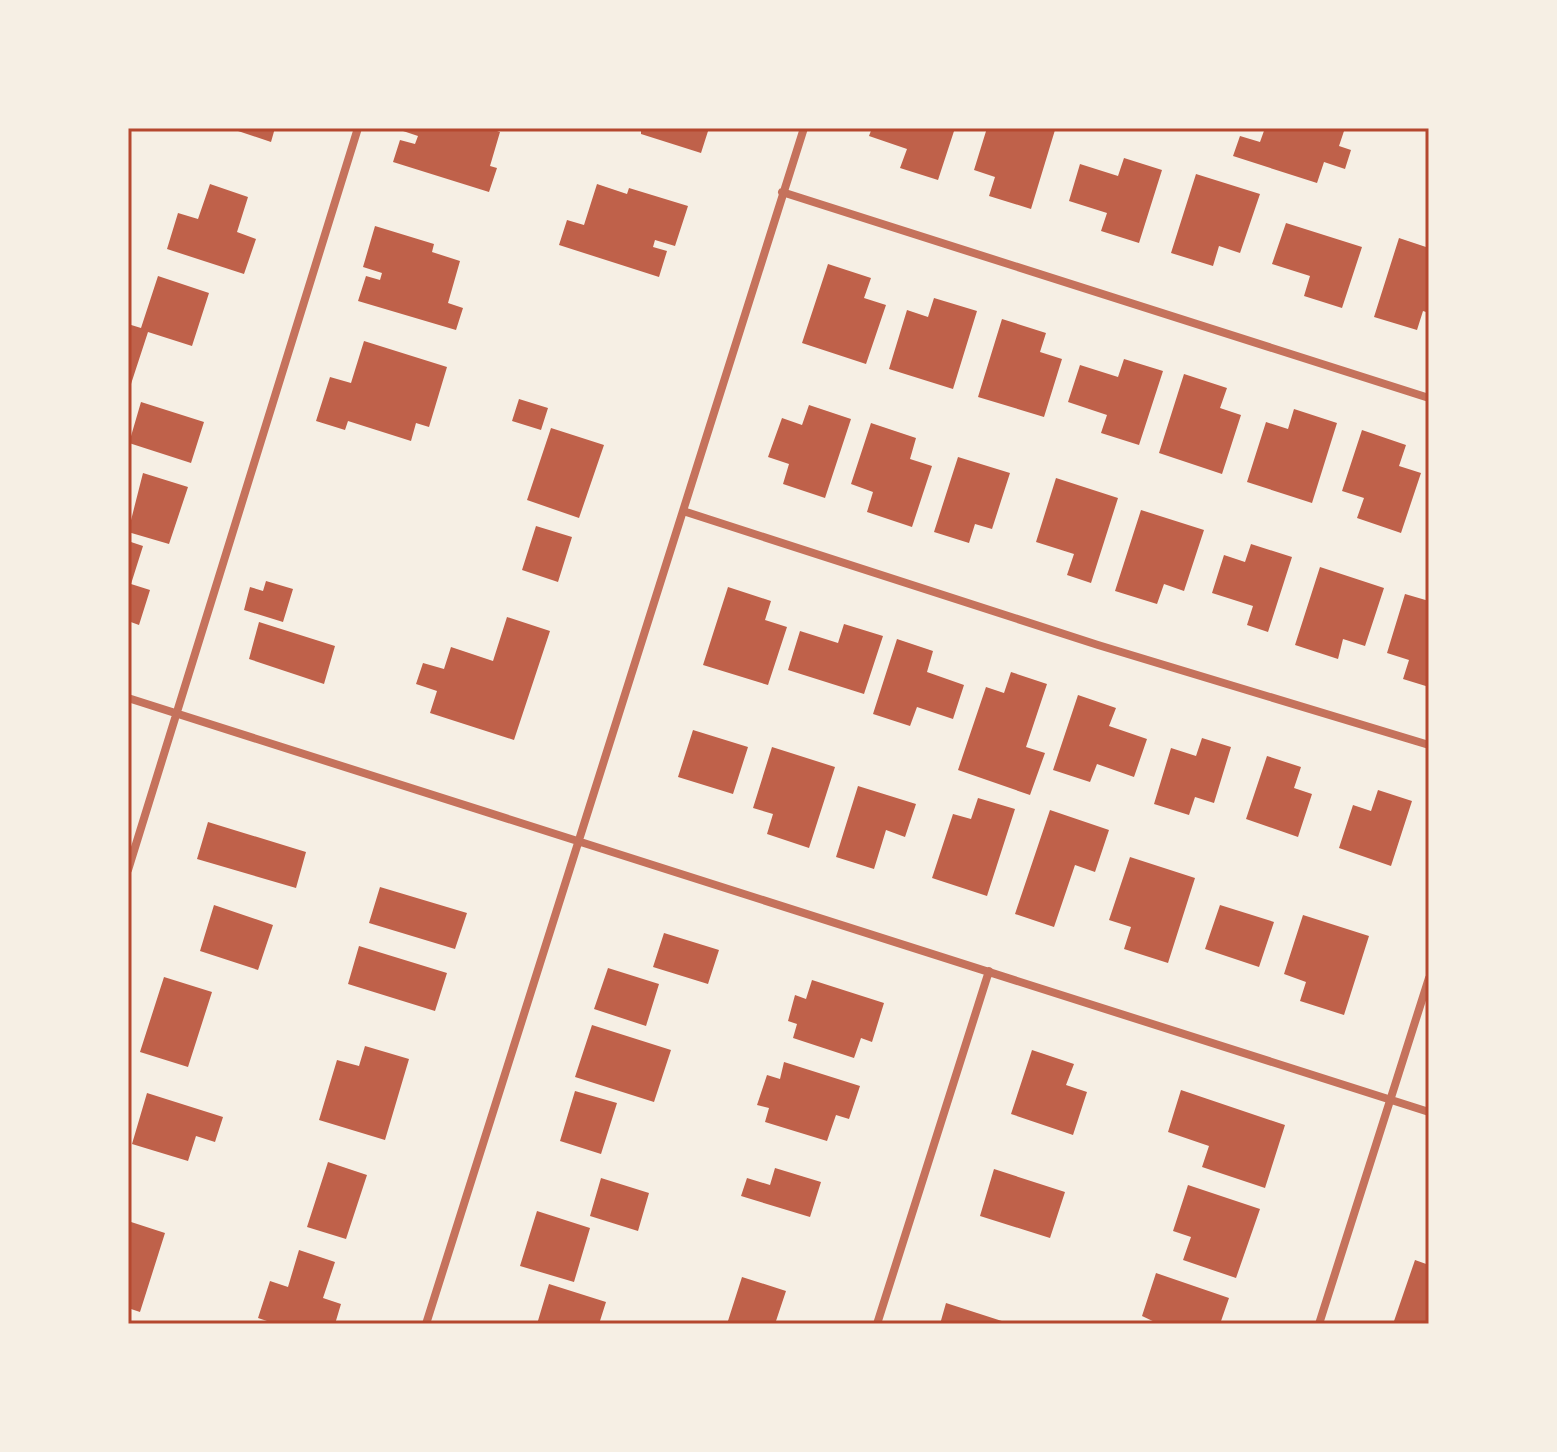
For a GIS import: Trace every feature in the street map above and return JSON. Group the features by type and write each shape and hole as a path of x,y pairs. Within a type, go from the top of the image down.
{"street":[{"path":"128,870 358,128"},
{"path":"426,1324 804,128"},
{"path":"782,192 1429,398"},
{"path":"683,511 1098,645 1429,745"},
{"path":"128,698 1429,1112"},
{"path":"877,1324 989,971"},
{"path":"1319,1324 1429,978"}],"building":[{"path":"229,128 275,128 271,142"},
{"path":"404,128 488,128 500,132 490,166 497,168 489,192 393,162 400,140 415,144 418,136 403,131"},
{"path":"641,128 709,128 701,153 641,134"},
{"path":"872,128 955,128 938,180 900,168 907,149 869,136"},
{"path":"987,128 1055,130 1031,209 989,196 995,177 974,170"},
{"path":"1265,128 1345,128 1339,146 1351,150 1345,169 1324,162 1317,183 1233,156 1240,136 1260,142"},
{"path":"1124,158 1162,170 1139,243 1101,231 1107,213 1069,201 1080,164 1118,176"},
{"path":"1196,174 1260,194 1240,253 1219,246 1213,266 1171,253"},
{"path":"210,184 248,197 237,232 256,239 244,274 167,249 178,213 198,219"},
{"path":"597,184 627,194 629,188 688,206 675,246 655,240 653,247 667,251 659,277 559,245 567,220 584,225"},
{"path":"1286,223 1362,247 1342,308 1304,296 1310,276 1272,264"},
{"path":"375,226 434,244 432,252 460,261 448,303 463,308 456,330 358,301 366,276 380,280 382,273 363,267"},
{"path":"1399,238 1429,248 1429,313 1423,311 1417,330 1374,317"},
{"path":"828,264 871,278 864,298 886,305 866,364 802,343"},
{"path":"158,276 209,293 192,346 148,332 131,384 128,383 128,324 141,328"},
{"path":"934,298 977,311 953,389 889,369 907,310 928,317"},
{"path":"1002,319 1046,333 1040,352 1062,359 1044,417 978,397"},
{"path":"364,341 447,367 429,427 416,423 411,441 348,421 345,430 316,421 330,377 351,383"},
{"path":"1124,359 1163,371 1139,445 1101,433 1107,415 1068,402 1080,365 1118,377"},
{"path":"1184,374 1227,388 1220,408 1241,415 1222,474 1159,453"},
{"path":"519,399 548,408 541,430 512,421"},
{"path":"141,402 204,422 191,463 129,443"},
{"path":"809,405 851,419 825,498 783,484 789,464 768,457 782,418 802,425"},
{"path":"1294,409 1337,423 1312,503 1247,482 1266,422 1288,429"},
{"path":"871,423 916,438 910,459 932,466 912,527 867,512 873,492 851,484"},
{"path":"551,428 604,445 579,518 527,500"},
{"path":"1362,430 1406,445 1399,466 1421,473 1401,533 1357,518 1364,498 1342,491"},
{"path":"958,457 1010,473 992,529 975,524 969,543 934,532"},
{"path":"143,473 188,487 169,544 128,532"},
{"path":"1056,478 1118,498 1091,583 1067,575 1074,554 1036,542"},
{"path":"1141,510 1204,530 1184,591 1164,584 1157,604 1115,591"},
{"path":"536,526 572,537 558,582 522,570"},
{"path":"128,541 143,546 131,584 150,590 139,625 128,621"},
{"path":"1251,544 1292,557 1268,632 1247,625 1253,606 1212,593 1224,555 1245,562"},
{"path":"1320,567 1384,588 1365,646 1343,639 1338,659 1295,645"},
{"path":"266,581 293,589 283,622 244,610 250,587 263,591"},
{"path":"728,587 771,601 765,620 787,627 768,685 703,665"},
{"path":"1405,594 1429,601 1429,687 1403,679 1409,660 1387,653"},
{"path":"507,617 550,631 514,740 430,713 437,691 416,684 423,663 444,669 451,647 493,661"},
{"path":"259,622 335,646 324,684 249,659"},
{"path":"844,624 883,636 864,694 788,670 800,631 838,643"},
{"path":"897,639 933,651 927,672 964,685 953,719 917,707 910,726 873,714"},
{"path":"1011,672 1047,684 1026,747 1045,753 1030,795 958,770 986,687 1004,693"},
{"path":"1078,695 1116,708 1109,726 1147,739 1134,777 1097,764 1090,782 1053,770"},
{"path":"693,730 748,747 733,794 678,777"},
{"path":"1202,738 1231,747 1214,803 1195,797 1189,815 1154,804 1171,748 1196,756"},
{"path":"772,747 835,767 809,848 767,834 773,814 753,808"},
{"path":"1267,756 1301,767 1294,788 1312,794 1298,837 1246,819"},
{"path":"858,786 916,804 905,837 886,830 874,869 836,857"},
{"path":"1378,790 1412,801 1391,866 1339,848 1353,805 1371,811"},
{"path":"978,798 1015,809 987,896 932,878 953,814 971,819"},
{"path":"1050,810 1109,830 1095,872 1075,865 1054,927 1015,914"},
{"path":"208,822 306,852 296,888 197,859"},
{"path":"1130,857 1195,878 1168,963 1124,949 1131,927 1109,920"},
{"path":"380,887 467,913 455,949 369,923"},
{"path":"214,905 273,925 258,970 200,951"},
{"path":"1220,905 1274,922 1259,967 1205,949"},
{"path":"1303,915 1369,936 1344,1015 1300,1001 1306,982 1284,974"},
{"path":"664,933 719,950 708,984 653,967"},
{"path":"359,946 447,973 435,1011 348,984"},
{"path":"608,968 659,984 646,1026 594,1009"},
{"path":"164,977 212,992 188,1067 140,1052"},
{"path":"812,980 884,1003 872,1042 861,1038 854,1058 793,1038 797,1024 788,1021 795,995 806,999"},
{"path":"592,1025 671,1050 654,1102 575,1077"},
{"path":"365,1046 409,1059 385,1140 319,1120 337,1060 359,1066"},
{"path":"1032,1050 1074,1064 1066,1085 1087,1092 1073,1135 1011,1114"},
{"path":"784,1062 860,1086 849,1119 836,1115 827,1141 765,1122 769,1108 757,1105 767,1075 780,1079"},
{"path":"1181,1090 1285,1125 1265,1188 1202,1167 1209,1146 1168,1132"},
{"path":"575,1091 617,1103 601,1154 560,1141"},
{"path":"147,1093 223,1117 215,1142 196,1136 188,1161 132,1144"},
{"path":"328,1162 367,1175 346,1239 307,1227"},
{"path":"775,1168 821,1182 810,1217 741,1196 747,1178 770,1185"},
{"path":"994,1169 1065,1192 1050,1238 980,1216"},
{"path":"601,1178 649,1193 638,1231 590,1216"},
{"path":"1188,1185 1260,1209 1236,1278 1183,1260 1191,1237 1173,1231"},
{"path":"537,1211 590,1228 574,1282 520,1266"},
{"path":"128,1221 165,1233 140,1312 128,1308"},
{"path":"299,1250 335,1262 323,1298 341,1304 335,1324 276,1324 258,1318 270,1281 288,1287"},
{"path":"1415,1260 1429,1265 1429,1324 1393,1324"},
{"path":"1156,1273 1229,1298 1220,1324 1159,1324 1142,1316"},
{"path":"742,1277 786,1291 775,1324 727,1324"},
{"path":"549,1284 606,1302 599,1324 537,1324"},
{"path":"946,1303 1008,1323 1008,1324 940,1324"}]}
